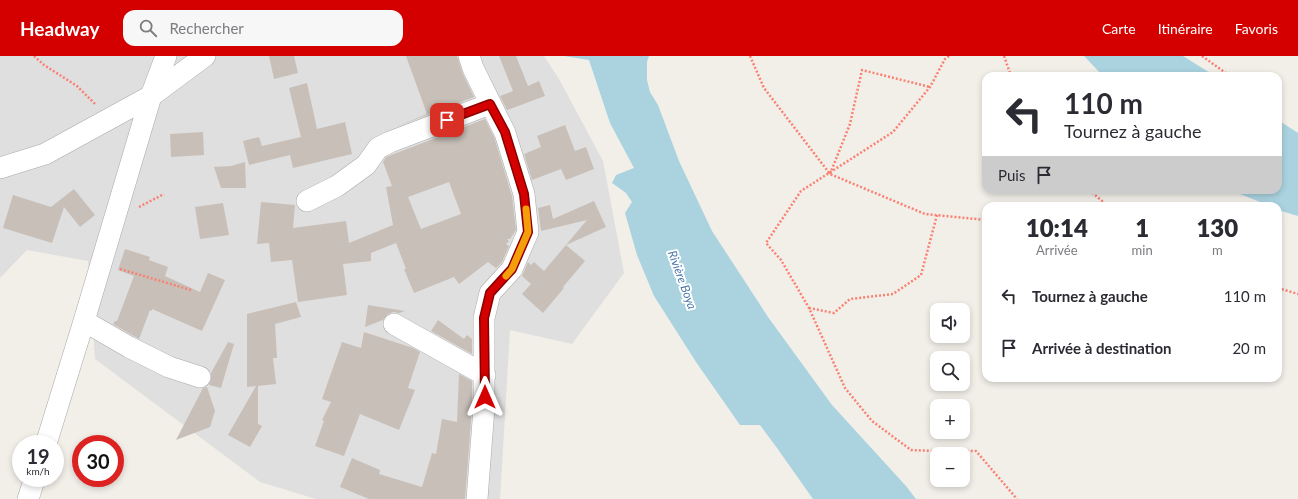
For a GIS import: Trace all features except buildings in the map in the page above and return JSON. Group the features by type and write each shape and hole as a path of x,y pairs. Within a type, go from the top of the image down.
{"street":[{"path":"49,435 151,96 166,56"},
{"path":"0,168 45,154 151,96 205,56"},
{"path":"469,56 490,104 505,132 524,194 528,232 512,269 490,293 484,318 484,408 477,499"},
{"path":"307,201 337,186 366,165 378,148 490,104"},
{"path":"84,321 129,347 169,367 200,377"},
{"path":"394,324 485,375"},
{"path":"28,499 32,487"}],"path":[{"path":"34,56 44,65 77,86 108,119"},
{"path":"750,56 764,88 830,174 925,214 982,220"},
{"path":"949,56 945,60 930,87 893,132 801,192 766,242 782,260 809,308 845,388 872,421 911,450 976,450 1017,499"},
{"path":"1004,56 1010,72"},
{"path":"1202,56 1224,72"},
{"path":"830,174 850,124 862,70 930,87"},
{"path":"1094,194 1103,202"},
{"path":"809,308 834,313 850,299 893,294 921,275 937,215"},
{"path":"115,267 191,290"},
{"path":"1282,289 1298,294"}],"shaded area":[{"path":"0,56 544,56 559,79 603,161 624,273 572,344 510,330 500,499 316,499 260,482 95,359 88,261 27,250 0,278"}],"water":[{"name":"Rivière Boya","path":"564,56 649,56 647,62 647,80 650,92 658,105 679,161 712,231 768,317 832,405 906,486 916,499 813,499 760,425 740,425 696,362 654,296 637,255 625,213 632,202 626,193 612,183 616,175 634,168 610,123 589,60"},
{"path":"1084,56 1183,56 1209,72 1099,72"},
{"path":"1282,123 1298,133 1298,216 1282,211 1282,202 1260,202 1240,194 1282,194"}],"slow traffic":[{"path":"506,276 512,269 528,232 526,209"}],"route":[{"path":"447,120 490,104 505,132 524,194 528,232 512,269 490,293 484,318 485,397"}]}
